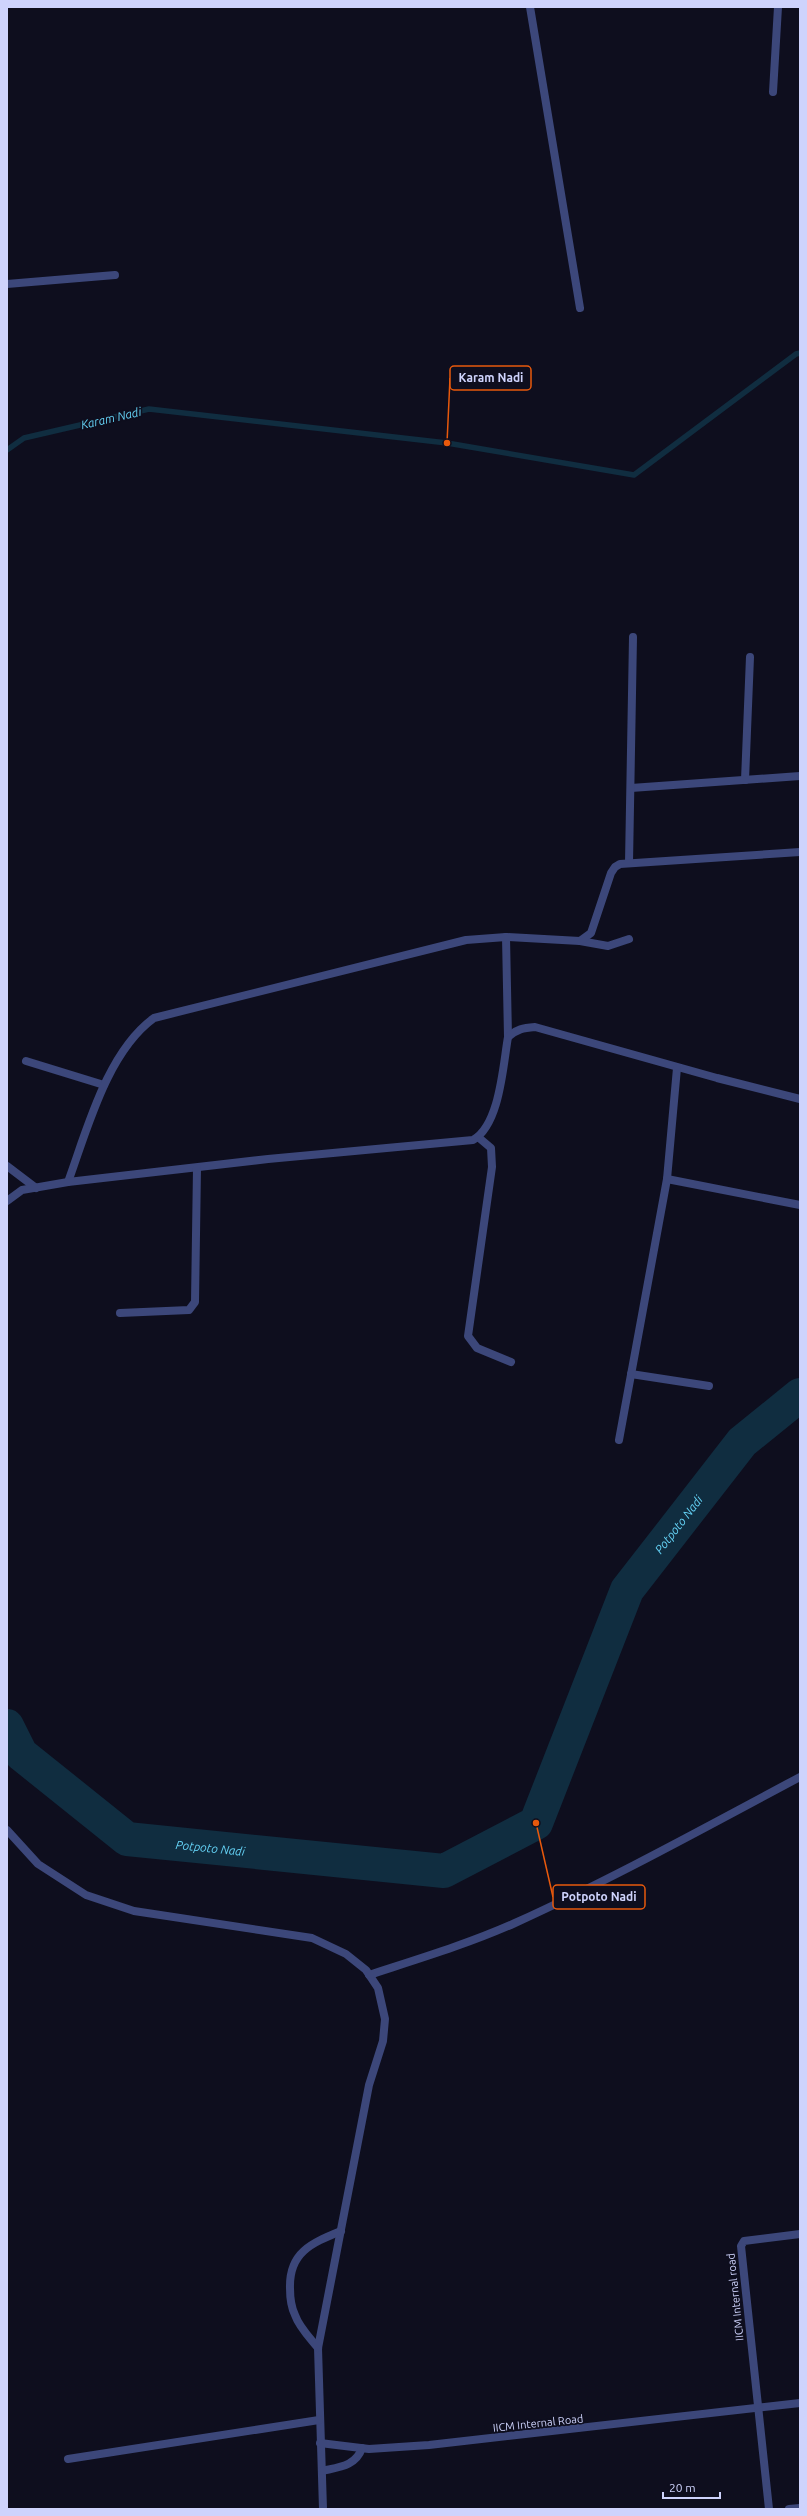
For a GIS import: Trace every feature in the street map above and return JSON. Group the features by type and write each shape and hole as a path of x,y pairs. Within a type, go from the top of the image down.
{"street":[{"path":"530,7 580,308"},
{"path":"773,92 778,7"},
{"path":"7,284 115,275"},
{"path":"629,863 633,637"},
{"path":"745,780 750,657"},
{"path":"631,788 800,776"},
{"path":"580,941 592,933 612,870 620,864 800,852"},
{"path":"7,1201 17,1192 68,1182 468,1142 478,1137 486,1130 492,1116 508,1037 506,937"},
{"path":"68,1182 104,1085 143,1027 161,1015 466,940 506,937 580,941 608,946 629,940"},
{"path":"508,1037 516,1030 534,1027 677,1068 800,1099"},
{"path":"26,1061 104,1085"},
{"path":"619,1440 667,1179 677,1068"},
{"path":"478,1137 490,1148 492,1167 468,1336 476,1348 511,1362"},
{"path":"7,1166 36,1188"},
{"path":"120,1314 189,1310 193,1307 195,1302 197,1168"},
{"path":"667,1179 800,1205"},
{"path":"631,1374 709,1386"},
{"path":"369,1975 441,1952 514,1923 621,1872 800,1777"},
{"path":"7,1830 38,1864 86,1895 134,1912 312,1938 346,1954 369,1975 378,1988 384,2008 383,2041 369,2085 318,2348 319,2420 323,2509"},
{"path":"318,2348 294,2314 290,2297 290,2276 298,2256 305,2249 318,2240 341,2231"},
{"name":"IICM Internal road","path":"758,2409 741,2244 744,2241 800,2234"},
{"name":"IICM Internal Road","path":"320,2443 362,2448 429,2445 758,2409 800,2403"},
{"path":"758,2409 769,2509"},
{"path":"68,2459 319,2420"},
{"path":"322,2471 350,2464 356,2460 362,2448"},
{"path":"789,2509 800,2508"}],"waterway":[{"name":"Karam Nadi","path":"7,450 24,438 149,409 447,443 634,475 796,354 800,353"},
{"name":"Potpoto Nadi","path":"7,1726 21,1754 127,1839 444,1871 536,1823 627,1590 742,1442 800,1395"}],"place":[{"name":"Karam Nadi","path":"447,443"},
{"name":"Potpoto Nadi","path":"536,1823"}]}
